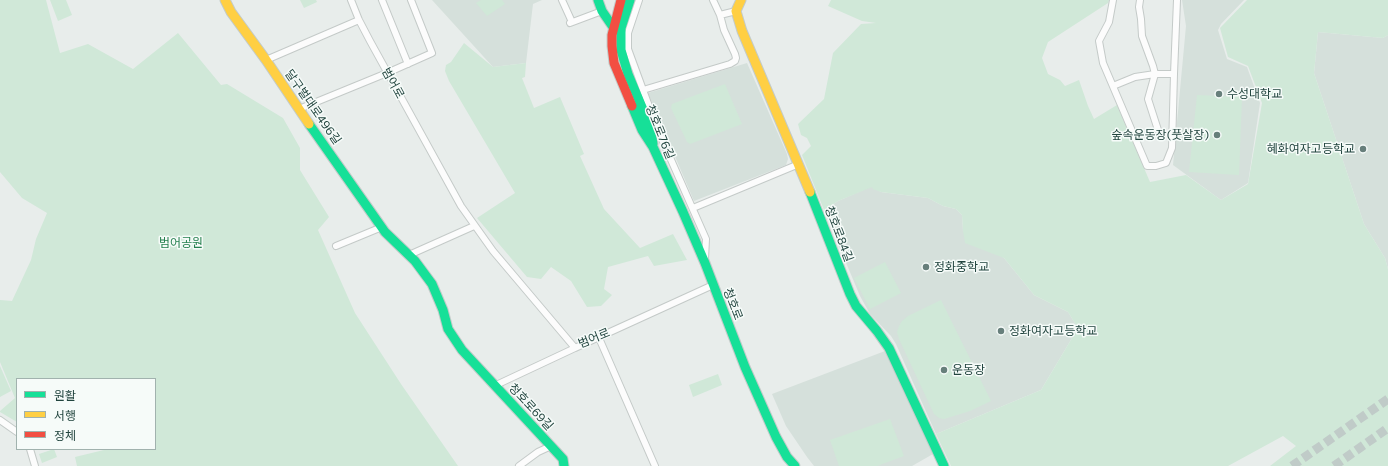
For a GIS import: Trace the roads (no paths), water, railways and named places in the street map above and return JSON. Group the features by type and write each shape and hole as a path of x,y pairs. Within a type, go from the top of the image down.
{"street":[{"name":"달구벌대로496길","path":"225,0 231,12 382,227 409,255 432,284 443,310 448,329 454,340 494,386"},
{"name":"범어로","path":"351,0 359,20 387,73 461,206 493,251 575,348 712,285"},
{"path":"382,0 408,64"},
{"path":"299,108 432,54 411,0"},
{"path":"562,0 571,22 602,10"},
{"path":"598,0 602,10 613,27"},
{"name":"청호로","path":"620,0 613,27 612,46 614,64 642,130 653,147 705,263 712,285 745,367 776,437 795,466"},
{"name":"청호로","path":"630,0 621,28 621,50 631,81 650,126 653,147"},
{"name":"청호로76길","path":"639,0 628,33 627,42 631,58 657,128 706,239 705,263"},
{"path":"643,90 730,64 735,61 736,58 713,0"},
{"path":"720,15 736,11 741,0"},
{"path":"1113,0 1109,22 1100,41 1104,63 1147,166 1156,166 1166,163 1172,148 1177,0"},
{"path":"1140,0 1139,7 1142,36 1154,66 1155,74 1148,99 1158,130"},
{"name":"청호로84길","path":"736,11 751,53 798,164 850,294 856,306 889,348 944,466"},
{"path":"266,60 359,20"},
{"path":"1114,86 1134,77 1155,74 1174,74"},
{"path":"693,208 798,164"},
{"path":"409,255 474,226"},
{"path":"336,246 382,227"},
{"path":"599,338 655,466"},
{"path":"494,386 575,348"},
{"name":"청호로69길","path":"494,386 563,459 564,466"},
{"path":"0,420 16,431"},
{"name":"청호로69길","path":"519,466 538,452 551,446"},
{"path":"30,450 35,466"}],"tunnel":[{"path":"1292,466 1388,399"},
{"path":"1334,466 1388,428"}],"place":[{"name":"수성대학교","path":"1219,94"},
{"name":"숲속운동장(풋살장)","path":"1217,135"},
{"name":"혜화여자고등학교","path":"1363,149"},
{"name":"정화중학교","path":"926,267"},
{"name":"정화여자고등학교","path":"1001,331"},
{"name":"운동장","path":"944,370"}],"park label":[{"name":"범어공원","path":"181,243"}]}
